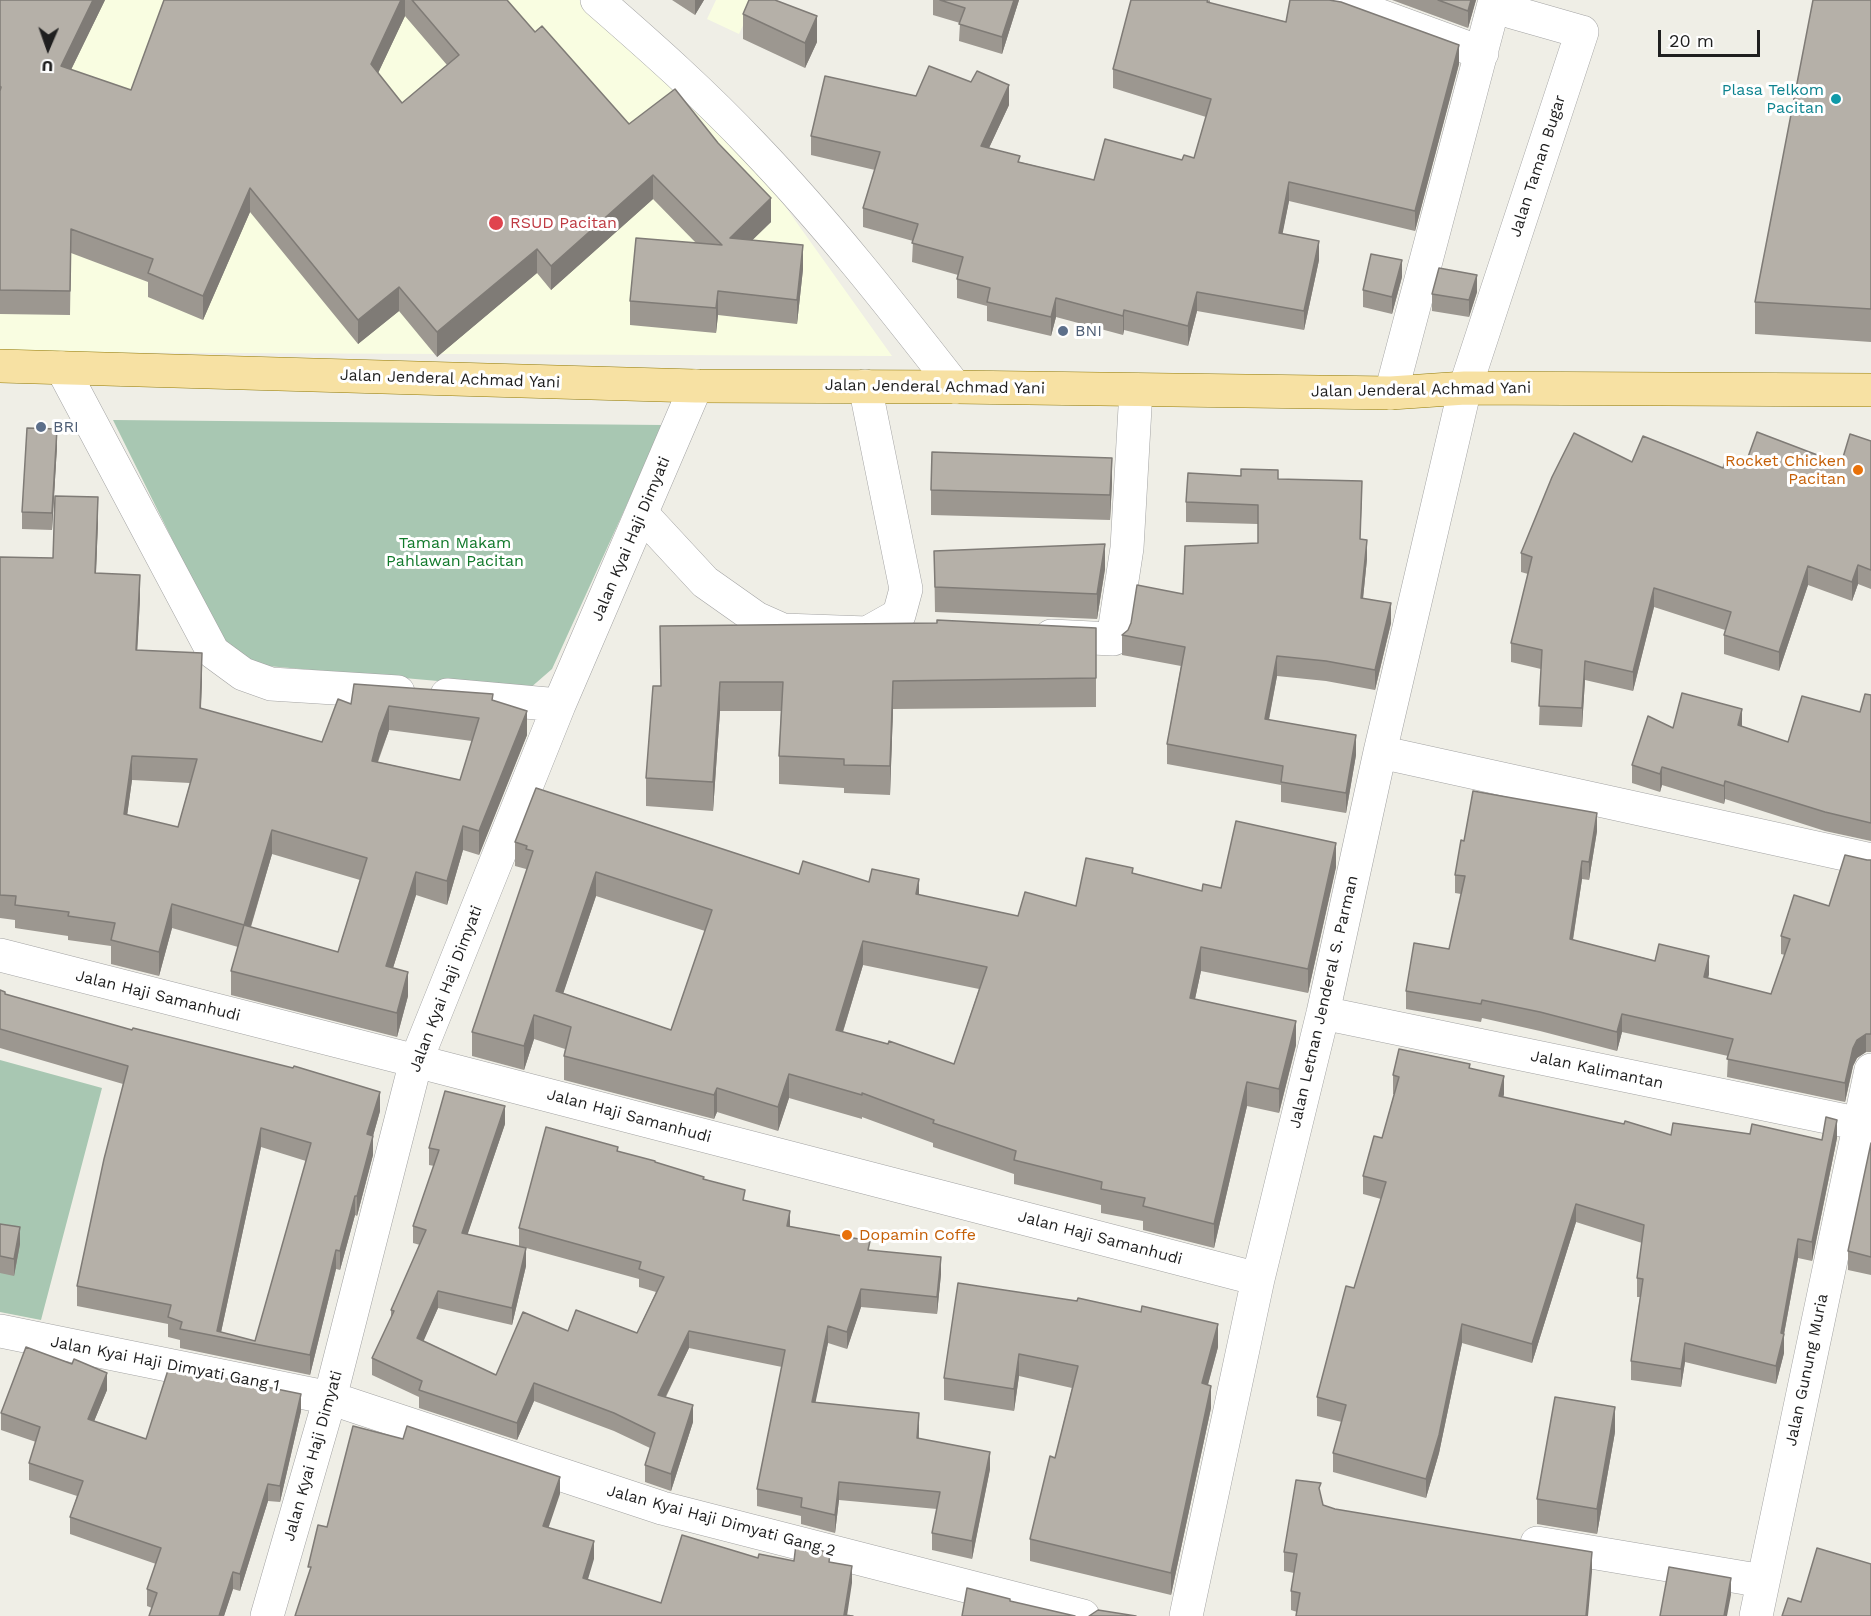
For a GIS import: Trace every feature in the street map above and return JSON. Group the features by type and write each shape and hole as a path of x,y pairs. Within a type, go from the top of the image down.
{"main road":[{"name":"Jalan Jenderal Achmad Yani","path":"0,366 696,386 1391,393 1465,388 1871,390"}],"street":[{"path":"597,0 667,61 753,146 859,264 955,387"},
{"path":"1337,0 1482,53"},
{"path":"1391,393 1495,3"},
{"name":"Jalan Taman Bugar","path":"1465,388 1582,32 1495,3"},
{"path":"62,368 213,652 243,674 271,684 559,705"},
{"name":"Jalan Kyai Haji Dimyati","path":"267,1616 330,1398 416,1061 559,705 696,386"},
{"path":"642,514 705,582 756,618 783,630 867,633 899,615 906,589 865,386"},
{"name":"Jalan Letnan Jenderal S. Parman","path":"1186,1616 1258,1279 1323,1013 1380,752 1465,388"},
{"path":"1022,634 1113,639 1127,548 1136,390"},
{"path":"1380,752 1871,860"},
{"name":"Jalan Haji Samanhudi","path":"0,956 1258,1279"},
{"name":"Jalan Kalimantan","path":"1323,1013 1865,1125"},
{"name":"Jalan Gunung Muria","path":"1756,1616 1865,1125 1871,1070"},
{"name":"Jalan Kyai Haji Dimyati Gang 1","path":"0,1330 330,1398"},
{"name":"Jalan Kyai Haji Dimyati Gang 2","path":"330,1398 662,1508 1083,1616"},
{"path":"1503,1537 1763,1581"}],"shaded area":[{"path":"0,0 579,0 590,7 747,153 892,356 0,352"},
{"path":"716,0 755,0 739,34 707,19"}],"green space":[{"name":"Taman Makam Pahlawan Pacitan","path":"113,420 663,425 552,669 529,689 256,665 222,640"},
{"path":"0,1060 102,1088 41,1320 0,1312"}],"building":[{"path":"0,0 93,0 61,66 131,90 164,0 401,0 371,64 402,103 459,55 412,0 507,0 535,32 542,26 629,124 675,89 718,143 771,198 730,238 803,245 797,300 718,291 716,308 630,301 636,238 722,245 653,175 551,266 537,249 437,332 399,287 358,320 250,188 203,296 148,273 153,259 71,229 70,291 0,290"},
{"path":"749,0 775,0 817,16 805,43 743,14"},
{"path":"940,0 1014,0 1002,37 959,24 965,8"},
{"path":"1131,0 1208,0 1207,2 1286,22 1290,0 1329,0 1341,2 1459,45 1415,211 1289,182 1279,233 1319,241 1304,311 1197,292 1188,326 1124,310 1123,316 1056,298 1051,317 987,302 990,288 957,279 963,257 912,243 918,224 863,208 880,152 811,136 825,76 916,96 929,66 971,82 977,71 1009,85 981,146 1020,156 1018,162 1094,180 1105,139 1182,160 1184,155 1194,158 1211,99 1113,69"},
{"path":"1438,0 1471,0 1468,11"},
{"name":"Plasa Telkom Pacitan","path":"1813,0 1871,0 1871,309 1755,302"},
{"path":"1371,254 1402,260 1392,297 1363,290"},
{"path":"1439,268 1477,275 1469,300 1432,294"},
{"path":"27,428 57,429 52,513 22,512"},
{"path":"1757,432 1841,464 1850,434 1871,441 1871,570 1858,565 1852,582 1808,566 1779,652 1724,635 1731,612 1654,588 1633,672 1585,661 1582,708 1539,706 1542,650 1511,643 1532,557 1521,553 1552,477 1574,433 1632,462 1643,436 1723,468 1725,462 1744,468"},
{"path":"932,452 1112,458 1110,495 931,490"},
{"path":"1241,469 1278,470 1278,479 1362,481 1360,539 1367,540 1361,598 1391,603 1375,670 1326,661 1277,656 1265,719 1356,735 1346,793 1281,782 1283,766 1167,744 1185,647 1122,635 1131,623 1137,585 1183,594 1185,546 1258,543 1258,505 1186,502 1188,473 1241,476"},
{"path":"55,496 98,497 95,573 140,575 136,650 202,653 200,708 322,742 338,699 351,704 354,684 493,694 492,700 527,711 479,831 463,826 447,881 416,872 386,966 408,972 397,1013 231,971 244,925 172,904 159,952 111,940 115,923 68,916 69,912 15,905 16,896 0,895 0,557 53,558","holes":["389,706 479,718 460,780 372,761","132,756 197,759 178,827 124,814","272,830 367,858 338,952 244,925"]},
{"path":"1105,544 1097,594 935,587 934,551"},
{"path":"937,620 1096,628 1096,678 893,681 890,766 844,765 844,759 779,756 783,682 720,682 713,782 646,778 653,686 661,686 660,626 937,623"},
{"path":"1682,693 1742,709 1738,725 1788,742 1802,696 1860,712 1865,694 1871,695 1871,823 1825,812 1725,781 1724,786 1662,767 1660,774 1632,765 1648,716 1673,728"},
{"path":"536,788 799,874 803,861 869,882 872,869 919,879 916,894 1018,916 1025,892 1076,906 1086,858 1133,868 1132,873 1202,891 1203,884 1221,888 1236,821 1336,843 1308,969 1201,947 1190,998 1296,1021 1279,1089 1247,1082 1214,1224 1143,1206 1145,1198 1101,1189 1102,1182 1014,1160 1016,1151 933,1123 934,1120 862,1093 862,1095 789,1074 778,1107 717,1088 714,1095 564,1056 571,1027 534,1015 524,1046 472,1032 533,851 515,842","holes":["596,872 712,910 671,1030 556,991","863,941 987,967 954,1064 889,1041 888,1044 836,1030"]},
{"path":"1473,791 1597,813 1589,862 1582,861 1570,939 1655,961 1659,944 1709,956 1704,977 1771,994 1790,939 1781,936 1794,895 1829,906 1845,855 1871,860 1871,1034 1866,1034 1857,1040 1845,1083 1727,1059 1733,1039 1622,1014 1617,1032 1482,1000 1481,1004 1406,991 1414,943 1449,949 1465,876 1455,875"},
{"path":"0,990 5,994 132,1030 133,1028 293,1068 294,1066 380,1092 367,1134 373,1136 340,1251 336,1250 310,1355 180,1329 182,1322 168,1317 171,1305 77,1286 104,1159 128,1066 0,1029","holes":["261,1128 311,1143 255,1341 217,1331"]},
{"path":"1399,1049 1470,1064 1469,1068 1504,1076 1499,1096 1624,1124 1625,1121 1671,1135 1673,1123 1750,1134 1752,1124 1822,1140 1826,1117 1837,1120 1812,1242 1798,1239 1781,1333 1784,1334 1776,1366 1685,1343 1681,1369 1631,1361 1643,1279 1637,1278 1644,1225 1576,1204 1532,1344 1462,1324 1439,1435 1426,1479 1333,1453 1346,1405 1317,1397 1346,1286 1354,1288 1386,1182 1363,1176 1374,1136 1382,1138 1399,1077 1393,1075"},
{"path":"445,1091 505,1106 462,1233 526,1248 512,1308 438,1291 417,1338 496,1375 523,1312 568,1331 576,1310 637,1333 664,1277 639,1269 641,1262 519,1228 546,1127 618,1147 617,1151 745,1190 743,1200 790,1211 787,1226 870,1241 868,1250 941,1257 937,1297 861,1289 847,1332 828,1326 812,1402 919,1413 917,1438 990,1452 972,1541 932,1533 940,1492 839,1482 835,1515 801,1507 802,1498 757,1489 785,1350 689,1331 658,1395 693,1405 671,1474 645,1465 655,1433 614,1413 534,1383 517,1423 419,1390 422,1381 372,1358 394,1311 391,1310 426,1230 413,1226 439,1150 429,1148"},
{"path":"1871,1143 1871,1257 1848,1251"},
{"path":"0,1224 20,1227 14,1259 0,1256"},
{"path":"958,1283 1077,1301 1078,1298 1141,1312 1142,1306 1218,1324 1202,1383 1211,1386 1171,1573 1030,1539 1050,1456 1055,1458 1078,1366 1019,1354 1014,1389 944,1378"},
{"path":"26,1347 72,1364 74,1359 107,1373 88,1419 146,1439 169,1367 301,1394 280,1486 268,1484 240,1574 233,1572 219,1616 149,1616 157,1593 147,1589 161,1548 70,1517 83,1481 29,1463 40,1427 1,1413"},
{"path":"1555,1397 1615,1407 1597,1509 1537,1499"},
{"path":"353,1426 403,1439 407,1426 560,1477 543,1526 594,1541 583,1578 661,1603 682,1535 758,1558 759,1554 794,1561 796,1544 830,1553 829,1562 852,1566 844,1615 853,1616 295,1616 311,1567 308,1567 318,1525 327,1527"},
{"path":"1296,1480 1321,1483 1319,1488 1323,1505 1335,1509 1592,1552 1586,1616 1296,1616 1300,1593 1291,1591 1297,1554 1284,1552"},
{"path":"1817,1548 1871,1564 1871,1616 1782,1616 1788,1598 1801,1602"},
{"path":"1669,1567 1731,1578 1724,1616 1660,1616"},
{"path":"967,1588 1010,1599 1010,1601 1075,1616 962,1616"},
{"path":"1098,1610 1136,1616 1089,1616"}],"place":[{"name":"Plasa Telkom Pacitan","path":"1836,99"},
{"name":"RSUD Pacitan","path":"496,223"},
{"name":"BNI","path":"1063,331"},
{"name":"BRI","path":"41,427"},
{"name":"Rocket Chicken Pacitan","path":"1858,470"},
{"name":"Dopamin Coffe","path":"847,1235"}]}
